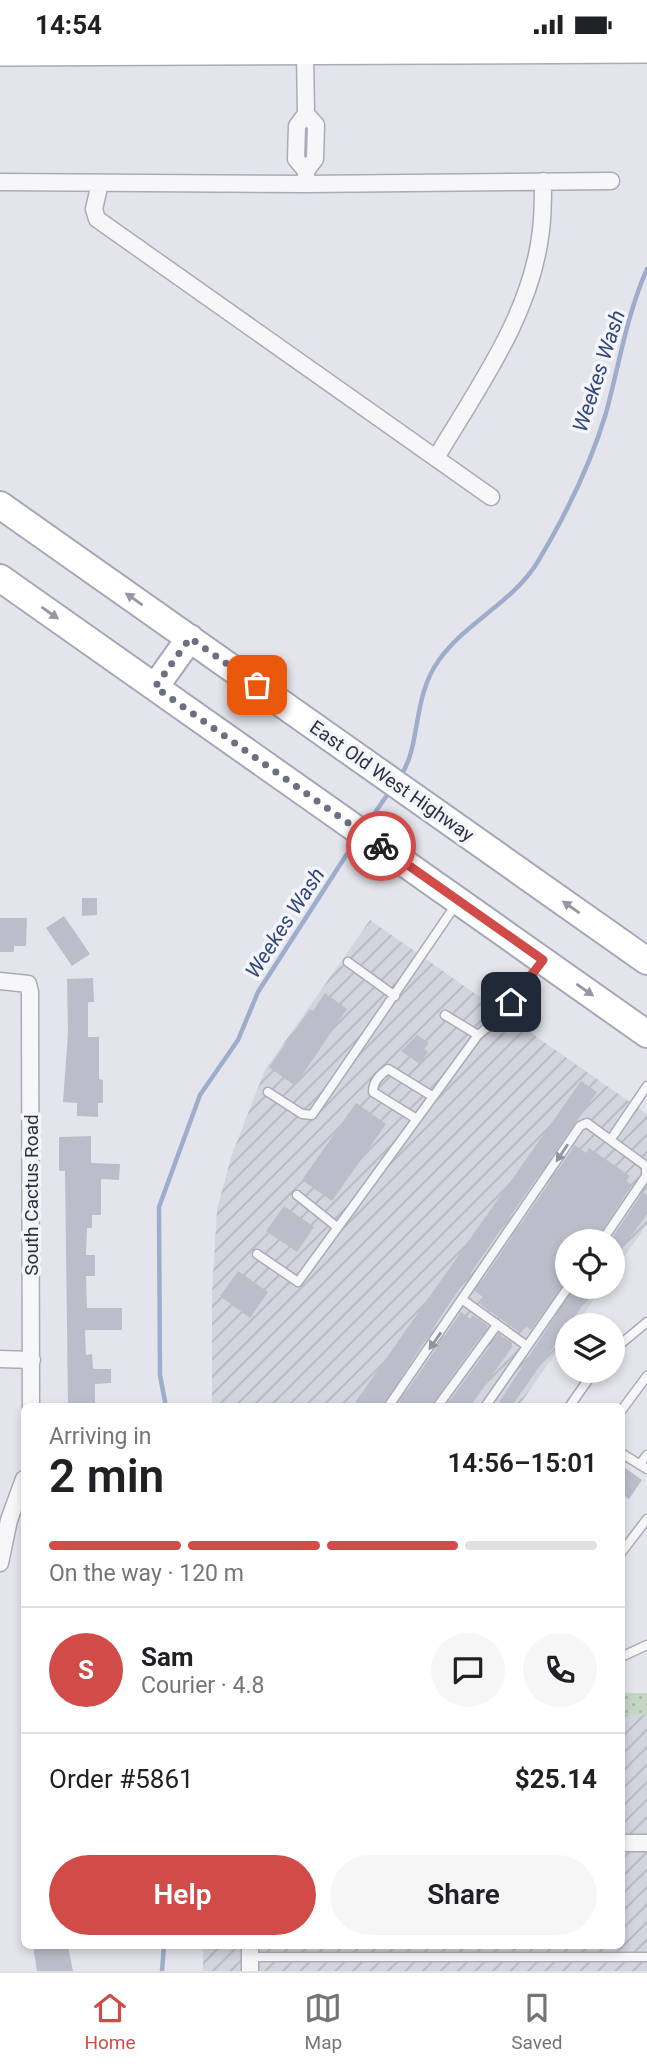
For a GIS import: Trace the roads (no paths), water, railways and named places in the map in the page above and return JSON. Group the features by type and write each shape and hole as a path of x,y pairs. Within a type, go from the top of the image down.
{"main road":[{"path":"0,54 647,51"},
{"name":"East Old West Highway","path":"0,505 647,961"},
{"path":"0,578 647,1034"},
{"path":"155,687 190,638"}],"street":[{"path":"305,53 306,114 297,126 296,159 306,177"},
{"path":"0,182 100,183 306,177 611,181"},
{"path":"436,458 514,325 531,277 541,231 543,181"},
{"path":"100,183 94,209 97,219 491,497"},
{"name":"South Cactus Road","path":"0,981 28,984 31,1403"},
{"path":"0,1359 32,1360"},
{"path":"0,1563 9,1520 21,1487"},
{"path":"625,1843 647,1843"}],"lane":[{"path":"268,1092 302,1114 312,1115 458,901"},
{"path":"257,1254 298,1282 478,1035 500,1017 543,960"},
{"path":"348,962 395,996"},
{"path":"445,1015 478,1035"},
{"path":"415,1118 373,1092 373,1085 380,1075 388,1069 432,1096"},
{"path":"611,1139 647,1086"},
{"path":"391,1403 580,1126 587,1123 646,1166 646,1176 610,1229"},
{"path":"297,1195 337,1227"},
{"path":"488,1403 560,1299"},
{"path":"463,1300 527,1346"},
{"path":"625,1340 647,1322"},
{"path":"441,1403 496,1325"},
{"path":"625,1406 647,1376"},
{"path":"572,1403 586,1383"},
{"path":"625,1455 644,1466 647,1455"},
{"path":"625,1548 647,1519"},
{"path":"625,1655 647,1644"},
{"path":"250,1958 647,1957"}],"waterway":[{"name":"Weekes Wash","path":"401,775 412,750 420,705 430,674 462,634 527,577 567,509 600,432 629,322 647,269"},
{"name":"Weekes Wash","path":"367,824 390,791"},
{"name":"Weekes Wash","path":"165,1403 160,1375 159,1207 200,1095 238,1040 258,992 356,840"},
{"name":"Weekes Wash","path":"162,1971 164,1949"}]}
